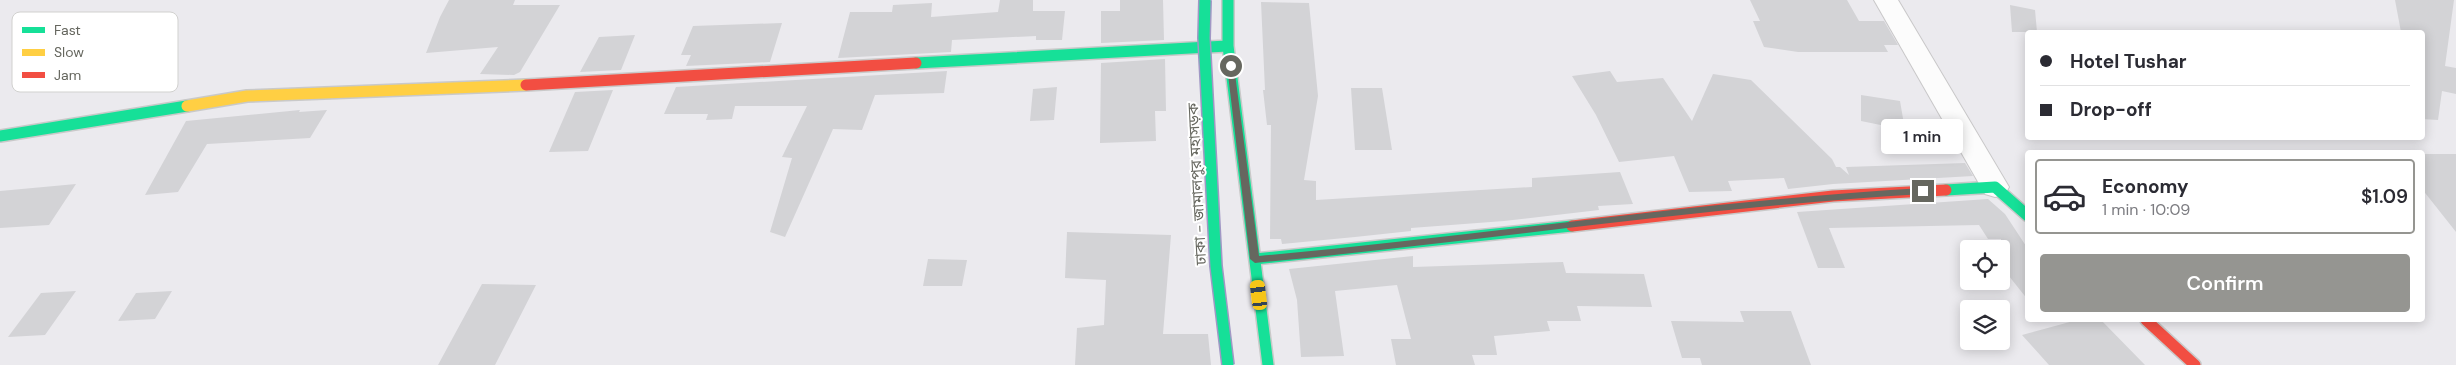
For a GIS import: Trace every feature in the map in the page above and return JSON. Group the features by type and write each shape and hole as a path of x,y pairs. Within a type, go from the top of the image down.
{"main road":[{"name":"ঢাকা - জামালপুর মহাসড়ক","path":"1205,0 1204,38 1216,266 1228,365"},
{"path":"1228,0 1228,46 1268,365"},
{"path":"0,136 247,96 454,89 1228,46"},
{"path":"1255,259 1355,250 1833,196 1995,187 2025,213"},
{"path":"2148,322 2195,365"}],"street":[{"path":"1886,0 1995,187"}],"building":[{"path":"449,0 515,0 513,5 560,5 520,72 514,75 480,74 498,47 426,53"},
{"path":"1000,0 1033,0 1033,11 1065,11 1062,40 1036,40 1036,36 952,40 951,52 838,58 850,12 892,12 893,5 932,3 931,17 998,12"},
{"path":"1120,0 1163,0 1164,40 1101,43 1101,11 1120,11"},
{"path":"1750,0 1847,0 1859,21 1884,21 1898,45 1884,45 1888,52 1798,52 1764,47 1753,21 1760,21"},
{"path":"2395,0 2454,0 2445,66 2456,68 2456,94 2442,91 2438,120 2425,119 2425,30 2401,30"},
{"path":"1261,2 1309,3 1318,96 1304,180 1316,181 1316,200 1532,187 1532,178 1620,172 1633,204 1598,206 1599,210 1504,221 1411,228 1411,231 1355,237 1282,244 1281,239 1270,239 1271,125 1267,125 1263,90 1265,90"},
{"path":"2010,5 2035,10 2037,30 2012,32"},
{"path":"782,23 770,62 686,66 691,55 681,55 693,26"},
{"path":"635,35 621,70 580,72 599,37"},
{"path":"1165,59 1166,111 1155,111 1156,141 1100,143 1101,63"},
{"path":"947,71 944,93 875,95 862,130 833,129 785,237 770,232 792,158 782,157 807,106 735,106 732,119 706,120 708,114 664,114 676,87"},
{"path":"1610,71 1617,82 1663,78 1692,121 1713,74 1751,80 1832,159 1836,167 1840,167 1849,175 1846,167 1965,163 1973,176 1833,184 1788,189 1784,178 1728,181 1732,191 1689,192 1674,156 1619,162 1596,115 1572,76"},
{"path":"1057,87 1054,120 1030,121 1033,89"},
{"path":"1351,88 1382,88 1392,150 1355,150"},
{"path":"613,90 588,151 549,152 575,92"},
{"path":"1861,95 1900,101 1905,130 1861,121"},
{"path":"300,110 299,112 327,110 310,138 207,144 178,192 145,195 186,121"},
{"path":"2425,154 2456,154 2456,232 2425,193"},
{"path":"76,184 49,225 0,228 0,191"},
{"path":"1988,199 2005,214 2025,244 2025,296 2010,277 2010,240 1988,239 1979,225 1829,228 1845,268 1818,268 1797,212"},
{"path":"1067,232 1171,235 1163,334 1208,334 1211,365 1075,365 1077,328 1104,325 1106,280 1065,278"},
{"path":"1413,256 1413,267 1563,262 1566,273 1644,274 1652,307 1577,306 1581,321 1547,321 1550,331 1494,336 1497,355 1472,355 1475,365 1396,365 1391,339 1411,339 1397,285 1335,291 1344,356 1301,357 1297,300 1289,269"},
{"path":"928,259 967,260 962,286 923,286"},
{"path":"482,284 536,285 495,365 438,365"},
{"path":"76,291 45,335 8,337 41,293"},
{"path":"172,291 155,319 118,321 136,293"},
{"path":"1740,311 1791,311 1811,365 1702,365 1700,358 1682,358 1671,321 1744,322"},
{"path":"2070,322 2103,322 2145,365 2049,365 2022,335"}],"traffic: fast":[{"path":"1205,0 1204,38 1216,266 1228,365"},
{"path":"1228,0 1228,46 1268,365"},
{"path":"916,63 1227,46"},
{"path":"0,136 187,106"},
{"path":"1946,190 1995,187 2025,213"},
{"path":"1255,259 1572,226"}],"traffic: slow":[{"path":"187,106 247,96 526,85"}],"traffic: jam":[{"path":"526,85 916,63"},
{"path":"1572,226 1833,196 1946,190"},
{"path":"2148,322 2195,365"}],"route":[{"path":"1231,66 1255,259 1355,250 1833,196 1923,191"}]}
